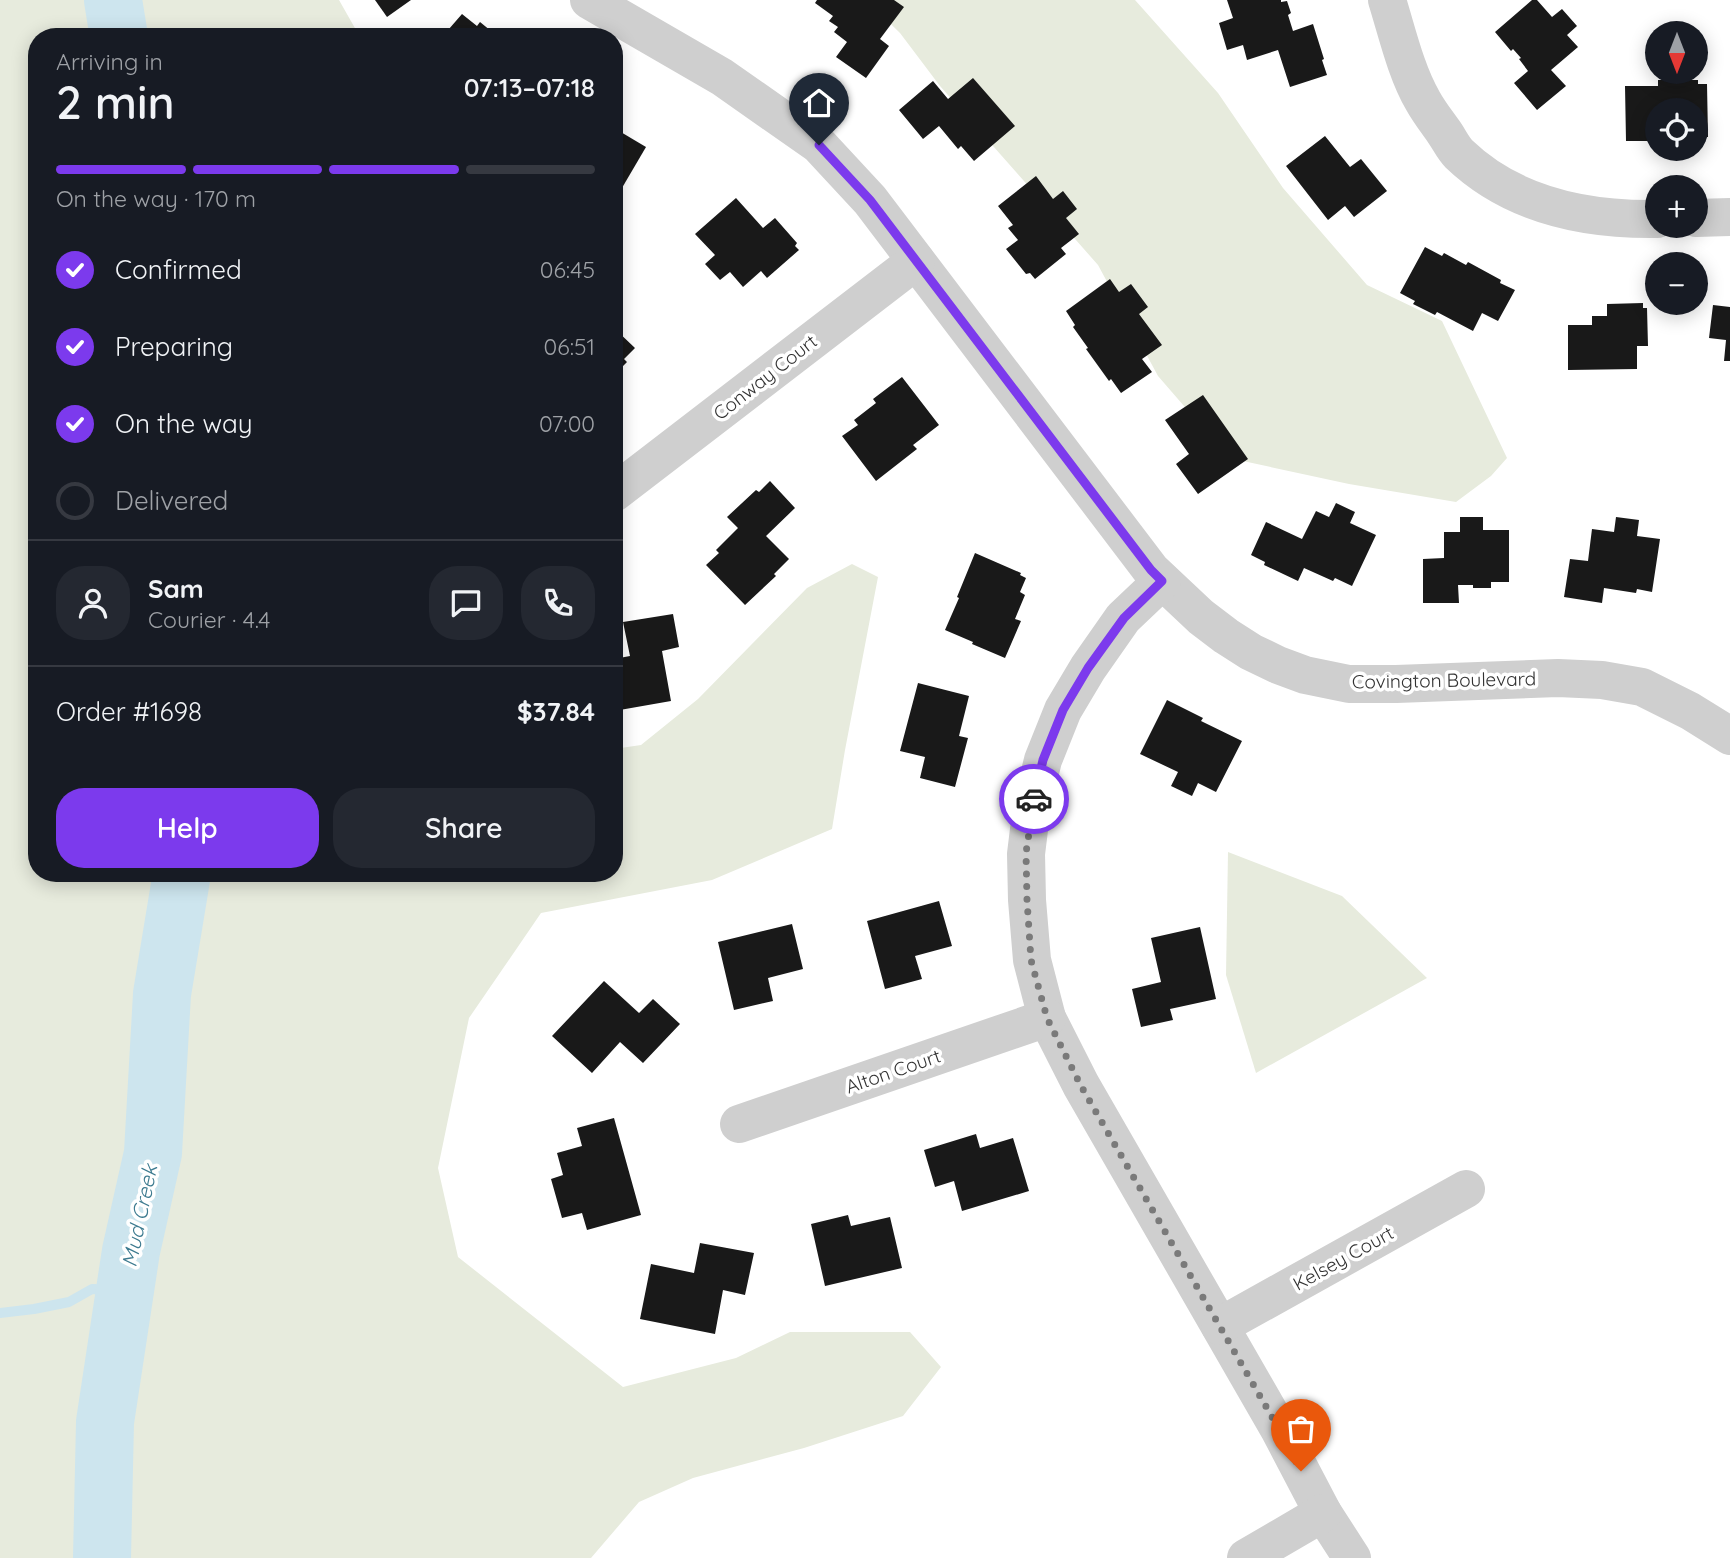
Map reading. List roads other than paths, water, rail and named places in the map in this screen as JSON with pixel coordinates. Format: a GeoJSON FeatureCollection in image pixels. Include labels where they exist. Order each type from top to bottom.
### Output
{"type":"FeatureCollection","features":[{"type":"Feature","properties":{"kind":"street","name":"Covington Boulevard"},"geometry":{"type":"LineString","coordinates":[[589,0],[722,77],[819,145],[870,200],[1143,559],[1200,617],[1226,636],[1269,661],[1305,675],[1349,684],[1558,678],[1602,680],[1642,687],[1690,711],[1730,736]]}},
{"type":"Feature","properties":{"kind":"street"},"geometry":{"type":"LineString","coordinates":[[1387,0],[1422,100],[1458,152],[1512,192],[1543,204],[1579,214],[1645,219]]}},
{"type":"Feature","properties":{"kind":"street"},"geometry":{"type":"LineString","coordinates":[[1708,218],[1730,217]]}},
{"type":"Feature","properties":{"kind":"street","name":"Conway Court"},"geometry":{"type":"LineString","coordinates":[[623,486],[916,261]]}},
{"type":"Feature","properties":{"kind":"street"},"geometry":{"type":"LineString","coordinates":[[1162,581],[1124,618],[1088,668],[1063,710],[1043,760],[1032,805],[1026,853],[1031,960],[1047,1018],[1081,1086],[1279,1429],[1323,1513],[1352,1558]]}},
{"type":"Feature","properties":{"kind":"street","name":"Alton Court"},"geometry":{"type":"LineString","coordinates":[[740,1124],[1047,1018]]}},
{"type":"Feature","properties":{"kind":"street","name":"Kelsey Court"},"geometry":{"type":"LineString","coordinates":[[1220,1326],[1466,1189]]}},
{"type":"Feature","properties":{"kind":"street"},"geometry":{"type":"LineString","coordinates":[[1246,1558],[1323,1513]]}},
{"type":"Feature","properties":{"kind":"waterway","name":"Mud Creek"},"geometry":{"type":"LineString","coordinates":[[113,0],[118,28]]}},
{"type":"Feature","properties":{"kind":"waterway","name":"Mud Creek"},"geometry":{"type":"LineString","coordinates":[[102,1558],[105,1422],[131,1251],[153,1153],[162,994],[181,882]]}},
{"type":"Feature","properties":{"kind":"waterway"},"geometry":{"type":"LineString","coordinates":[[0,1313],[69,1302],[92,1289],[125,1290]]}}]}
